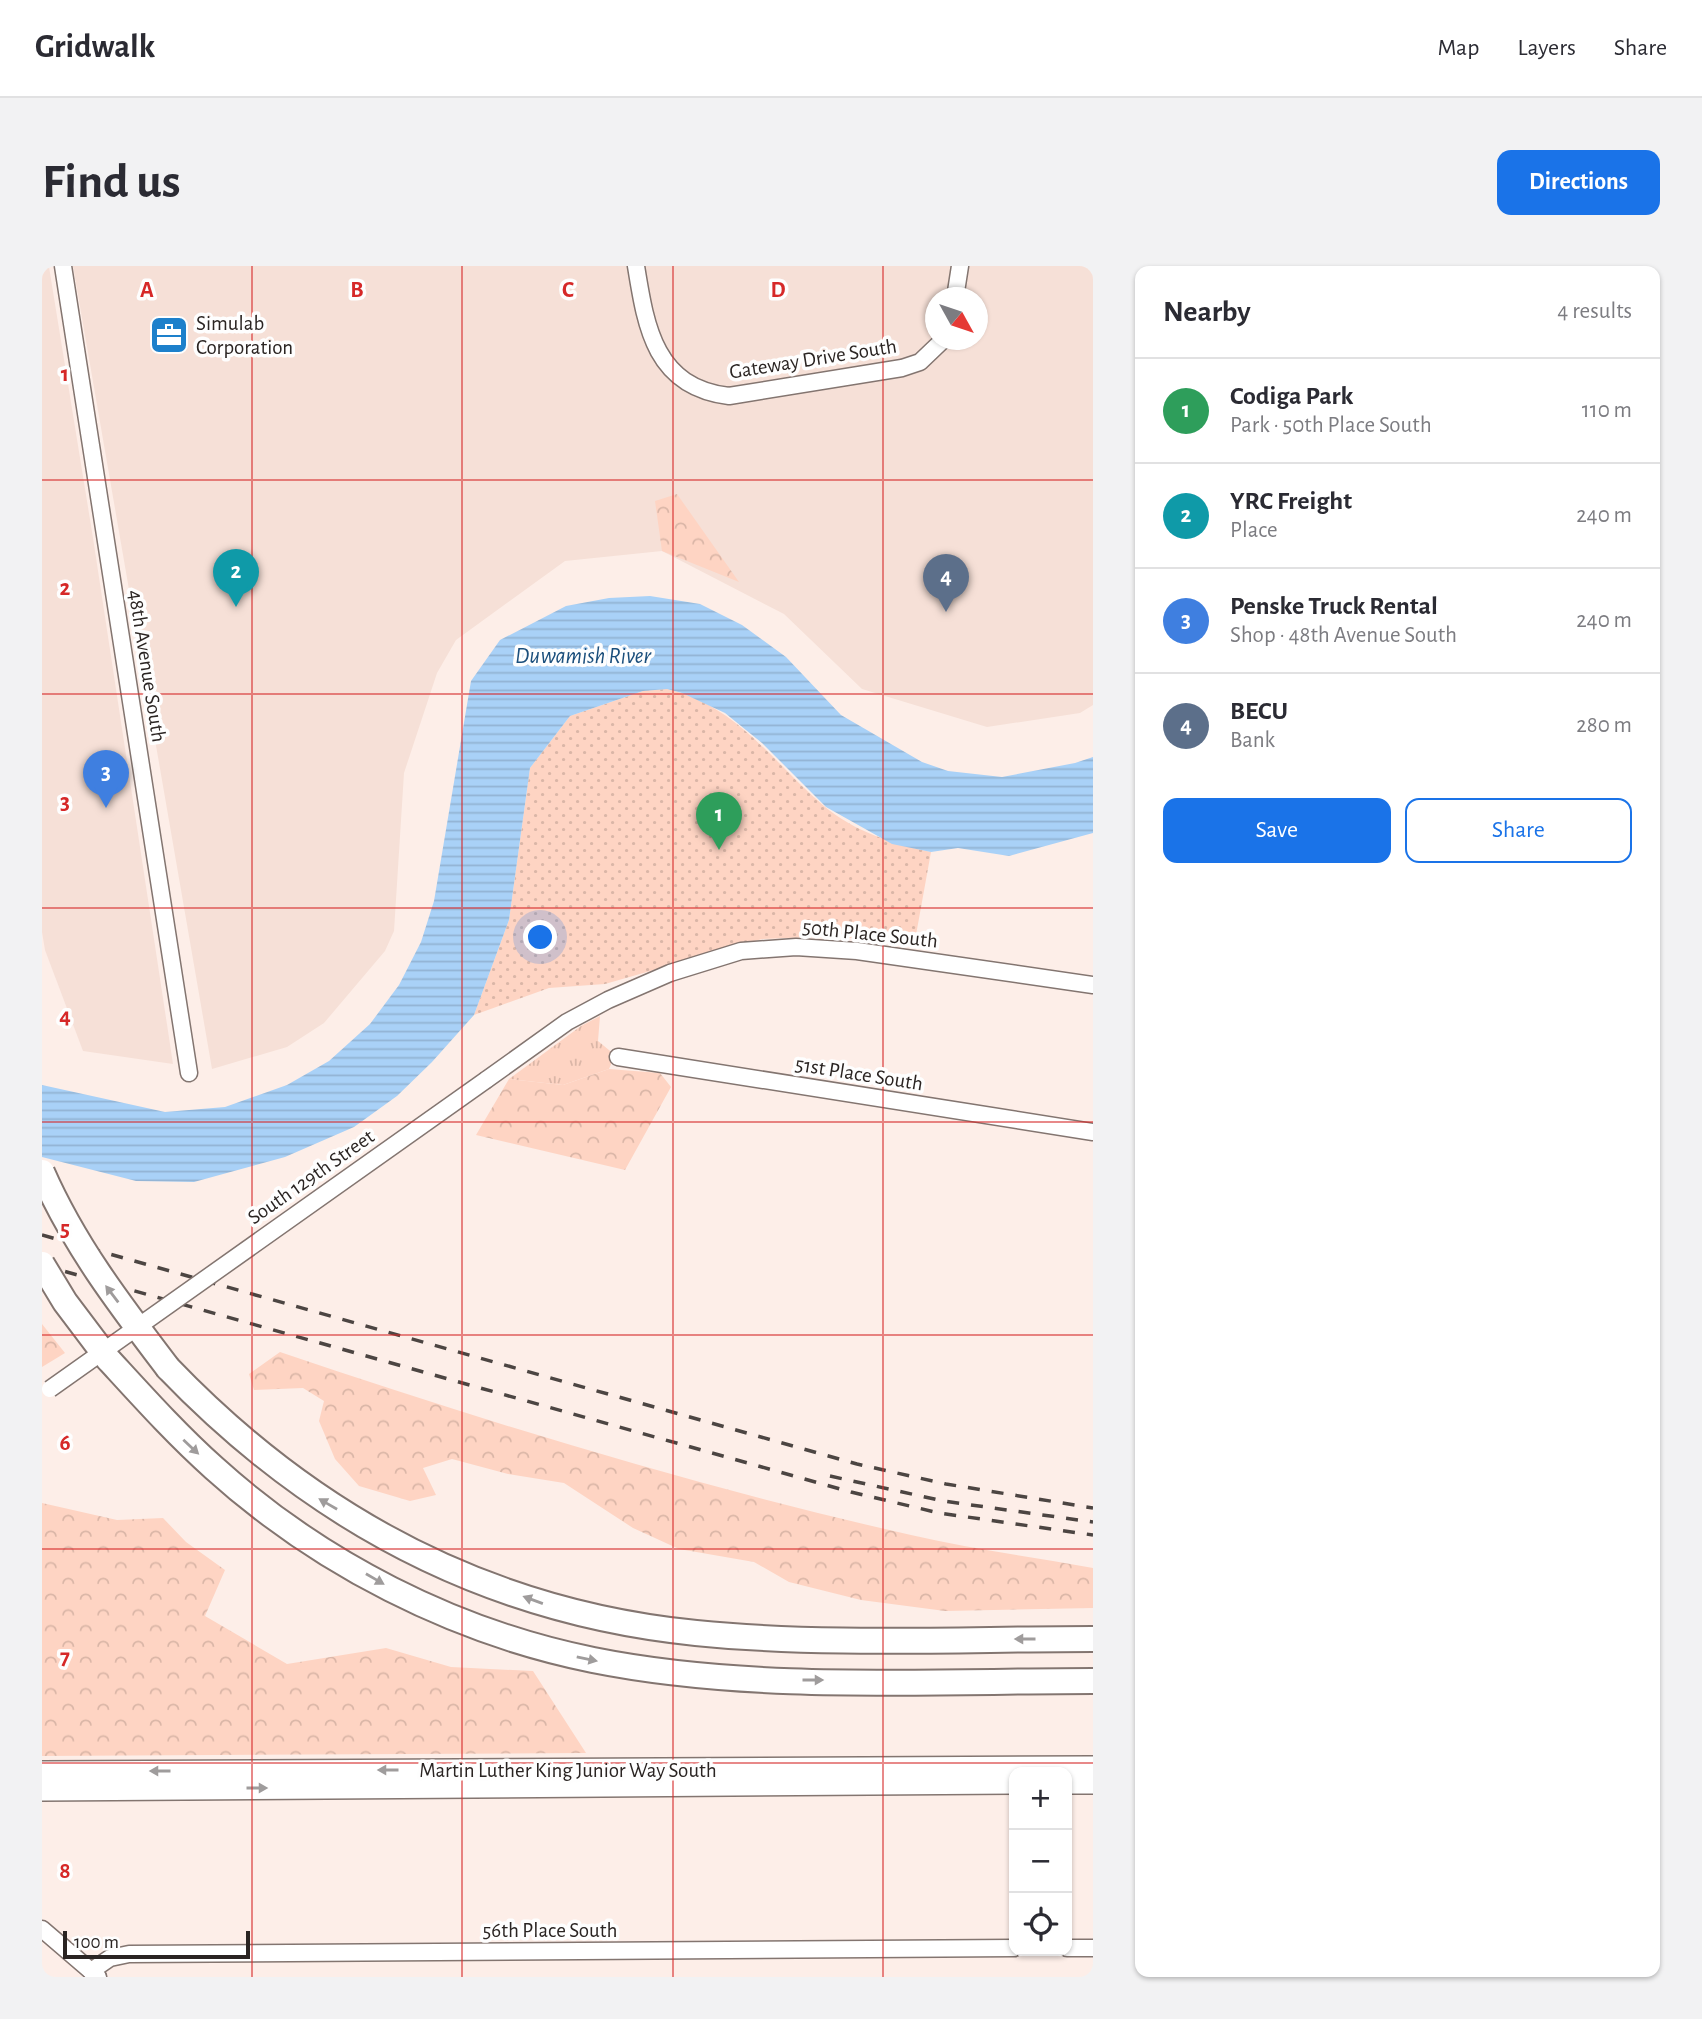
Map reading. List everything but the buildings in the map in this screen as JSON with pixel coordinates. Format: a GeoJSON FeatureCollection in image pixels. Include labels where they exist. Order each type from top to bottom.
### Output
{"type":"FeatureCollection","features":[{"type":"Feature","properties":{"kind":"highway"},"geometry":{"type":"LineString","coordinates":[[42,1172],[73,1236],[100,1278],[168,1368],[243,1442],[314,1496],[409,1551],[458,1574],[548,1605],[633,1624],[696,1633],[816,1639],[1093,1639]]}},
{"type":"Feature","properties":{"kind":"highway"},"geometry":{"type":"LineString","coordinates":[[42,1264],[65,1302],[108,1359],[168,1425],[275,1518],[411,1600],[537,1647],[594,1661],[670,1672],[792,1680],[1093,1681]]}},
{"type":"Feature","properties":{"kind":"main road","name":"Martin Luther King Junior Way South"},"geometry":{"type":"LineString","coordinates":[[42,1772],[1093,1767]]}},
{"type":"Feature","properties":{"kind":"main road","name":"Martin Luther King Junior Way South"},"geometry":{"type":"LineString","coordinates":[[42,1790],[1009,1783]]}},
{"type":"Feature","properties":{"kind":"main road"},"geometry":{"type":"LineString","coordinates":[[1072,1783],[1093,1783]]}},
{"type":"Feature","properties":{"kind":"street","name":"48th Avenue South"},"geometry":{"type":"LineString","coordinates":[[63,266],[189,1073]]}},
{"type":"Feature","properties":{"kind":"street","name":"Gateway Drive South"},"geometry":{"type":"LineString","coordinates":[[636,266],[644,315],[651,338],[666,364],[687,383],[718,394],[729,396],[902,368],[920,362],[933,350]]}},
{"type":"Feature","properties":{"kind":"street"},"geometry":{"type":"LineString","coordinates":[[957,287],[960,266]]}},
{"type":"Feature","properties":{"kind":"street","name":"50th Place South"},"geometry":{"type":"LineString","coordinates":[[608,1000],[670,973],[741,951],[796,947],[857,951],[1093,985]]}},
{"type":"Feature","properties":{"kind":"street","name":"South 129th Street"},"geometry":{"type":"LineString","coordinates":[[46,1392],[567,1022],[608,1000]]}},
{"type":"Feature","properties":{"kind":"street","name":"51st Place South"},"geometry":{"type":"LineString","coordinates":[[618,1057],[1093,1132]]}},
{"type":"Feature","properties":{"kind":"street"},"geometry":{"type":"LineString","coordinates":[[42,1929],[94,1974]]}},
{"type":"Feature","properties":{"kind":"street","name":"56th Place South"},"geometry":{"type":"LineString","coordinates":[[94,1974],[110,1958],[129,1954],[1009,1948]]}},
{"type":"Feature","properties":{"kind":"street"},"geometry":{"type":"LineString","coordinates":[[1072,1948],[1093,1948]]}},
{"type":"Feature","properties":{"kind":"shaded area"},"geometry":{"type":"Polygon","coordinates":[[[73,266],[1093,266],[1093,705],[1080,713],[987,727],[862,689],[784,614],[662,551],[565,561],[456,640],[437,673],[404,773],[394,931],[385,951],[324,1023],[287,1047],[212,1069],[73,266]]]}},
{"type":"Feature","properties":{"kind":"shaded area"},"geometry":{"type":"Polygon","coordinates":[[[49,267],[173,1064],[83,1051],[45,950],[42,932],[42,269],[49,267]]]}},
{"type":"Feature","properties":{"kind":"green space"},"geometry":{"type":"Polygon","coordinates":[[[677,494],[739,582],[662,551],[655,501],[677,494]]]}},
{"type":"Feature","properties":{"kind":"green space"},"geometry":{"type":"Polygon","coordinates":[[[667,689],[692,697],[734,722],[835,815],[889,841],[931,852],[914,946],[835,936],[762,939],[605,984],[549,988],[474,1015],[509,920],[530,768],[570,716],[643,691],[667,689]]]}},
{"type":"Feature","properties":{"kind":"green space"},"geometry":{"type":"Polygon","coordinates":[[[600,1016],[598,1041],[615,1055],[609,1069],[563,1085],[509,1079],[581,1026],[600,1016]]]}},
{"type":"Feature","properties":{"kind":"green space"},"geometry":{"type":"Polygon","coordinates":[[[609,1069],[660,1073],[671,1087],[625,1170],[476,1135],[509,1079],[563,1085],[609,1069]]]}},
{"type":"Feature","properties":{"kind":"green space"},"geometry":{"type":"Polygon","coordinates":[[[42,1324],[65,1353],[42,1367],[42,1324]]]}},
{"type":"Feature","properties":{"kind":"green space"},"geometry":{"type":"Polygon","coordinates":[[[280,1352],[514,1428],[752,1496],[934,1540],[1093,1568],[1093,1608],[945,1611],[861,1600],[789,1582],[754,1562],[679,1549],[633,1528],[564,1483],[508,1474],[452,1459],[423,1468],[436,1495],[410,1501],[359,1486],[335,1459],[319,1421],[324,1401],[303,1388],[254,1390],[249,1374],[280,1352]]]}},
{"type":"Feature","properties":{"kind":"green space"},"geometry":{"type":"Polygon","coordinates":[[[42,1503],[117,1520],[163,1518],[186,1542],[225,1570],[205,1616],[287,1664],[386,1648],[451,1667],[533,1671],[586,1753],[42,1756],[42,1503]]]}},
{"type":"Feature","properties":{"kind":"water","name":"Duwamish River"},"geometry":{"type":"Polygon","coordinates":[[[650,596],[700,604],[742,625],[786,657],[841,715],[922,762],[948,771],[1002,777],[1093,757],[1093,833],[1009,856],[958,848],[931,852],[892,844],[826,807],[762,743],[725,713],[682,693],[667,689],[643,691],[570,716],[530,768],[509,920],[474,1015],[397,1096],[354,1127],[285,1157],[194,1182],[136,1181],[42,1157],[42,1085],[165,1112],[225,1107],[287,1085],[329,1061],[370,1024],[399,985],[421,942],[434,901],[471,681],[500,640],[566,606],[609,598],[650,596]]]}},
{"type":"Feature","properties":{"kind":"railway"},"geometry":{"type":"LineString","coordinates":[[42,1235],[857,1464],[946,1484],[1093,1508]]}},
{"type":"Feature","properties":{"kind":"railway"},"geometry":{"type":"LineString","coordinates":[[42,1265],[851,1492],[939,1513],[1093,1535]]}},
{"type":"Feature","properties":{"kind":"railway"},"geometry":{"type":"LineString","coordinates":[[830,1476],[943,1501],[1093,1522]]}},
{"type":"Feature","properties":{"kind":"place","name":"Simulab Corporation"},"geometry":{"type":"Point","coordinates":[169,335]}},
{"type":"Feature","properties":{"kind":"place","name":"YRC Freight"},"geometry":{"type":"Point","coordinates":[236,607]}},
{"type":"Feature","properties":{"kind":"place","name":"BECU"},"geometry":{"type":"Point","coordinates":[946,612]}},
{"type":"Feature","properties":{"kind":"place","name":"Penske Truck Rental"},"geometry":{"type":"Point","coordinates":[106,808]}},
{"type":"Feature","properties":{"kind":"place","name":"Codiga Park"},"geometry":{"type":"Point","coordinates":[719,850]}}]}
